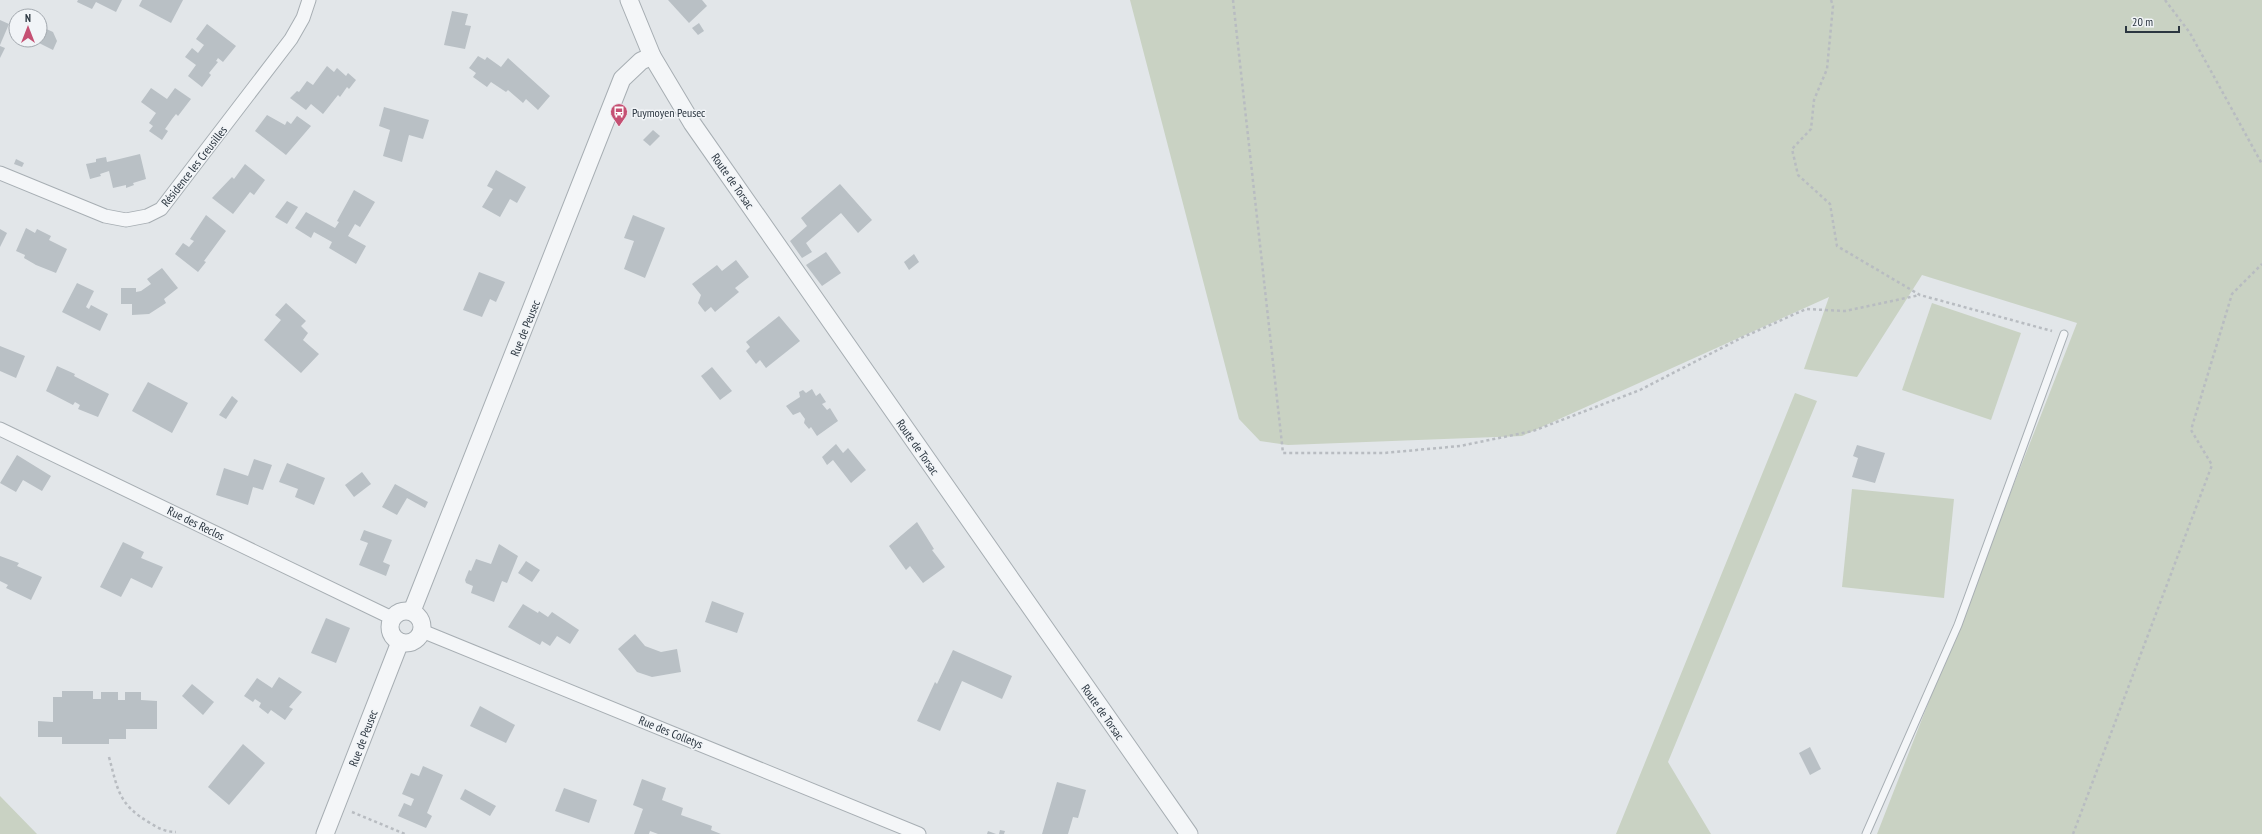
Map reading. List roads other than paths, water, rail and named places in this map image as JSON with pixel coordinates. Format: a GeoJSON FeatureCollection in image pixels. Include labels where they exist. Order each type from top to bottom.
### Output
{"type":"FeatureCollection","features":[{"type":"Feature","properties":{"kind":"street","name":"Résidence les Creusilles"},"geometry":{"type":"LineString","coordinates":[[0,173],[105,216],[126,220],[147,216],[161,209],[291,39],[303,18],[309,0]]}},
{"type":"Feature","properties":{"kind":"street","name":"Route de Torsac"},"geometry":{"type":"LineString","coordinates":[[629,0],[652,56],[701,135],[1189,834]]}},
{"type":"Feature","properties":{"kind":"street","name":"Rue de Peusec"},"geometry":{"type":"LineString","coordinates":[[412,611],[622,79],[641,62],[652,56]]}},
{"type":"Feature","properties":{"kind":"street","name":"Rue des Reclos"},"geometry":{"type":"LineString","coordinates":[[0,429],[392,618]]}},
{"type":"Feature","properties":{"kind":"street"},"geometry":{"type":"LineString","coordinates":[[401,611],[412,611],[420,617],[422,631],[420,636],[411,643],[400,642],[390,632],[392,618],[401,611]]}},
{"type":"Feature","properties":{"kind":"street","name":"Rue des Colletys"},"geometry":{"type":"LineString","coordinates":[[422,631],[919,834]]}},
{"type":"Feature","properties":{"kind":"street","name":"Rue de Peusec"},"geometry":{"type":"LineString","coordinates":[[325,834],[400,642]]}},
{"type":"Feature","properties":{"kind":"lane"},"geometry":{"type":"LineString","coordinates":[[1866,834],[1958,625],[2064,334]]}},
{"type":"Feature","properties":{"kind":"place","name":"Puymoyen Peusec"},"geometry":{"type":"Point","coordinates":[619,127]}}]}
